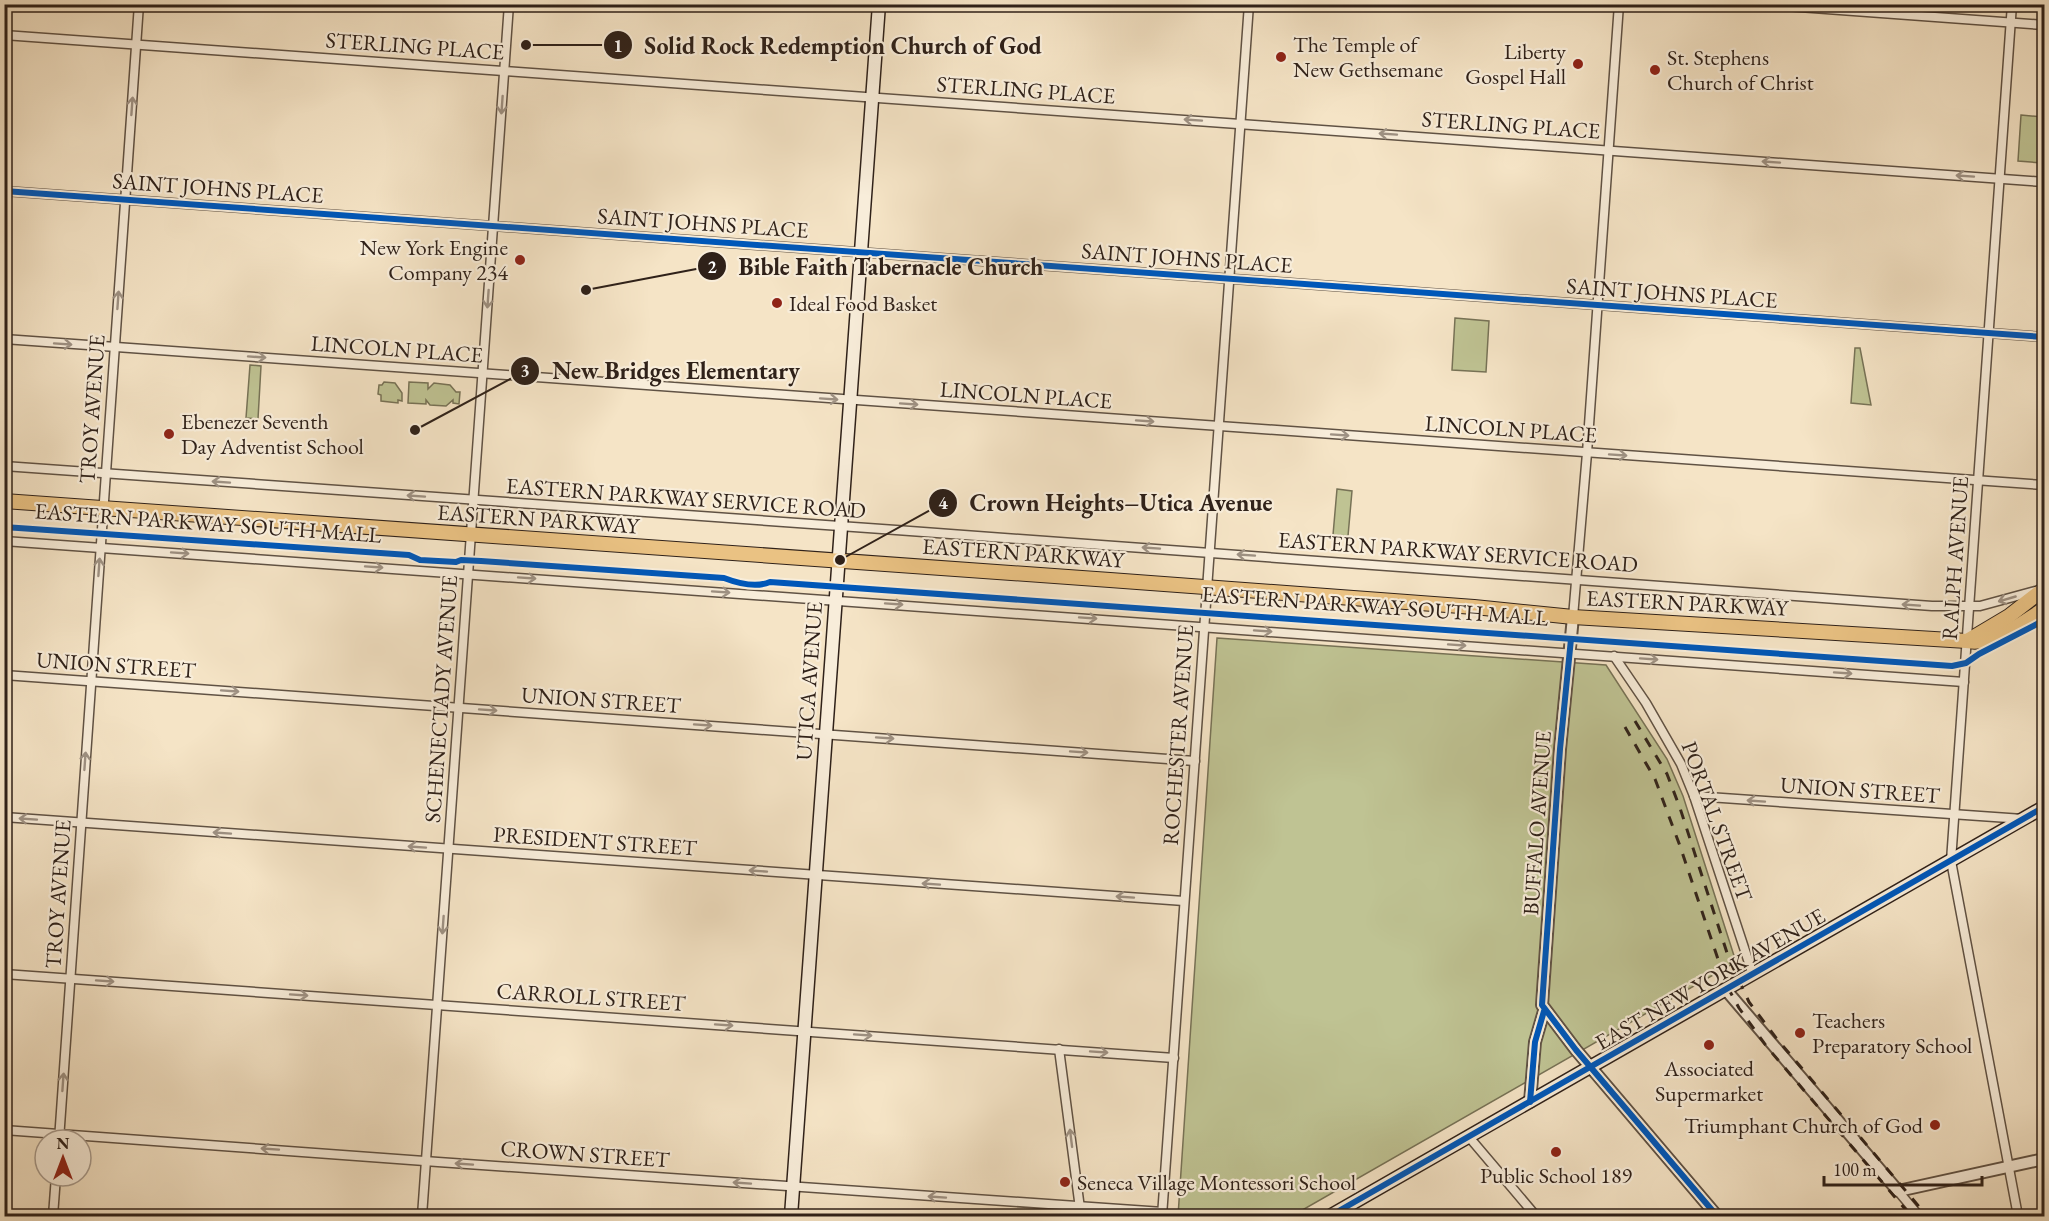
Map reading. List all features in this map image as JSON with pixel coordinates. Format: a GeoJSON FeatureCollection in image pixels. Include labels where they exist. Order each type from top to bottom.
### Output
{"type":"FeatureCollection","features":[{"type":"Feature","properties":{"kind":"main road","name":"UTICA AVENUE"},"geometry":{"type":"LineString","coordinates":[[791,1216],[879,4]]}},
{"type":"Feature","properties":{"kind":"main road","name":"EASTERN PARKWAY"},"geometry":{"type":"LineString","coordinates":[[4,501],[1474,607],[1573,617],[1967,640],[1979,643],[1996,637],[2044,609]]}},
{"type":"Feature","properties":{"kind":"main road"},"geometry":{"type":"LineString","coordinates":[[1967,640],[2008,616],[2044,589]]}},
{"type":"Feature","properties":{"kind":"main road","name":"EAST NEW YORK AVENUE"},"geometry":{"type":"LineString","coordinates":[[1333,1216],[2044,807]]}},
{"type":"Feature","properties":{"kind":"street","name":"TROY AVENUE"},"geometry":{"type":"LineString","coordinates":[[60,1128],[139,4]]}},
{"type":"Feature","properties":{"kind":"street","name":"SCHENECTADY AVENUE"},"geometry":{"type":"LineString","coordinates":[[422,1216],[509,4]]}},
{"type":"Feature","properties":{"kind":"street","name":"ROCHESTER AVENUE"},"geometry":{"type":"LineString","coordinates":[[1163,1214],[1249,4]]}},
{"type":"Feature","properties":{"kind":"street","name":"BUFFALO AVENUE"},"geometry":{"type":"LineString","coordinates":[[1530,1102],[1535,1042],[1544,1011],[1542,996],[1560,748],[1587,453],[1619,4]]}},
{"type":"Feature","properties":{"kind":"street"},"geometry":{"type":"LineString","coordinates":[[1758,4],[2044,25]]}},
{"type":"Feature","properties":{"kind":"street","name":"RALPH AVENUE"},"geometry":{"type":"LineString","coordinates":[[2012,4],[1951,861],[2018,1216]]}},
{"type":"Feature","properties":{"kind":"street","name":"STERLING PLACE"},"geometry":{"type":"LineString","coordinates":[[4,35],[2044,182]]}},
{"type":"Feature","properties":{"kind":"street","name":"SAINT JOHNS PLACE"},"geometry":{"type":"LineString","coordinates":[[4,191],[2044,337]]}},
{"type":"Feature","properties":{"kind":"street","name":"LINCOLN PLACE"},"geometry":{"type":"LineString","coordinates":[[4,339],[2044,485]]}},
{"type":"Feature","properties":{"kind":"street","name":"EASTERN PARKWAY SERVICE ROAD"},"geometry":{"type":"LineString","coordinates":[[4,466],[1932,606],[1970,606],[2002,601],[2044,589]]}},
{"type":"Feature","properties":{"kind":"street"},"geometry":{"type":"LineString","coordinates":[[4,541],[1964,682]]}},
{"type":"Feature","properties":{"kind":"street","name":"PORTAL STREET"},"geometry":{"type":"LineString","coordinates":[[1614,656],[1662,729],[1681,764],[1694,796],[1753,975]]}},
{"type":"Feature","properties":{"kind":"street","name":"UNION STREET"},"geometry":{"type":"LineString","coordinates":[[4,675],[1195,761]]}},
{"type":"Feature","properties":{"kind":"street","name":"UNION STREET"},"geometry":{"type":"LineString","coordinates":[[1694,796],[2024,819]]}},
{"type":"Feature","properties":{"kind":"street","name":"PRESIDENT STREET"},"geometry":{"type":"LineString","coordinates":[[4,817],[1184,902]]}},
{"type":"Feature","properties":{"kind":"street","name":"CARROLL STREET"},"geometry":{"type":"LineString","coordinates":[[4,974],[1174,1058]]}},
{"type":"Feature","properties":{"kind":"street"},"geometry":{"type":"LineString","coordinates":[[1726,990],[1919,1216]]}},
{"type":"Feature","properties":{"kind":"street"},"geometry":{"type":"LineString","coordinates":[[1544,1011],[1717,1216]]}},
{"type":"Feature","properties":{"kind":"street"},"geometry":{"type":"LineString","coordinates":[[1059,1049],[1081,1216]]}},
{"type":"Feature","properties":{"kind":"street","name":"CROWN STREET"},"geometry":{"type":"LineString","coordinates":[[4,1130],[33,1134]]}},
{"type":"Feature","properties":{"kind":"street"},"geometry":{"type":"LineString","coordinates":[[1469,1137],[1536,1216]]}},
{"type":"Feature","properties":{"kind":"street","name":"CROWN STREET"},"geometry":{"type":"LineString","coordinates":[[93,1139],[792,1186],[1163,1214]]}},
{"type":"Feature","properties":{"kind":"street"},"geometry":{"type":"LineString","coordinates":[[1898,1191],[2044,1159]]}},
{"type":"Feature","properties":{"kind":"street"},"geometry":{"type":"LineString","coordinates":[[53,1216],[55,1188]]}},
{"type":"Feature","properties":{"kind":"green space"},"geometry":{"type":"Polygon","coordinates":[[[2021,115],[2044,117],[2042,163],[2018,161],[2021,115]]]}},
{"type":"Feature","properties":{"kind":"green space"},"geometry":{"type":"Polygon","coordinates":[[[1455,318],[1489,321],[1486,372],[1452,370],[1455,318]]]}},
{"type":"Feature","properties":{"kind":"green space"},"geometry":{"type":"Polygon","coordinates":[[[1855,348],[1860,348],[1871,405],[1851,403],[1855,348]]]}},
{"type":"Feature","properties":{"kind":"green space"},"geometry":{"type":"Polygon","coordinates":[[[250,365],[261,366],[258,419],[246,418],[250,365]]]}},
{"type":"Feature","properties":{"kind":"green space"},"geometry":{"type":"Polygon","coordinates":[[[384,382],[395,383],[402,393],[402,401],[398,400],[398,403],[381,401],[381,395],[378,394],[379,385],[384,382]]]}},
{"type":"Feature","properties":{"kind":"green space"},"geometry":{"type":"Polygon","coordinates":[[[409,382],[428,383],[428,389],[434,383],[450,385],[456,392],[460,392],[459,404],[453,403],[453,400],[446,406],[430,405],[426,400],[426,404],[408,403],[409,382]]]}},
{"type":"Feature","properties":{"kind":"green space"},"geometry":{"type":"Polygon","coordinates":[[[1337,489],[1352,491],[1348,536],[1333,535],[1337,489]]]}},
{"type":"Feature","properties":{"kind":"green space"},"geometry":{"type":"Polygon","coordinates":[[[1217,638],[1606,665],[1667,759],[1683,796],[1736,962],[1292,1216],[1178,1216],[1217,638]]]}},
{"type":"Feature","properties":{"kind":"railway"},"geometry":{"type":"LineString","coordinates":[[1635,721],[1667,774],[1729,959],[1749,1002],[1777,1039],[1927,1216]]}},
{"type":"Feature","properties":{"kind":"railway"},"geometry":{"type":"LineString","coordinates":[[1625,727],[1655,779],[1727,986],[1739,1008],[1767,1047],[1911,1216]]}},
{"type":"Feature","properties":{"kind":"cycle path"},"geometry":{"type":"LineString","coordinates":[[4,191],[2044,337]]}},
{"type":"Feature","properties":{"kind":"cycle path","name":"EASTERN PARKWAY SOUTH MALL"},"geometry":{"type":"LineString","coordinates":[[4,527],[409,555],[420,560],[481,561],[724,578],[753,585],[770,582],[1952,666],[1966,663],[2039,623],[2044,623]]}},
{"type":"Feature","properties":{"kind":"cycle path"},"geometry":{"type":"LineString","coordinates":[[1571,639],[1560,749],[1542,1005],[1576,1050],[1717,1216]]}},
{"type":"Feature","properties":{"kind":"cycle path"},"geometry":{"type":"LineString","coordinates":[[1330,1216],[2044,807]]}},
{"type":"Feature","properties":{"kind":"cycle path"},"geometry":{"type":"LineString","coordinates":[[1530,1102],[1535,1042],[1544,1011]]}},
{"type":"Feature","properties":{"kind":"place","name":"Solid Rock Redemption Church of God"},"geometry":{"type":"Point","coordinates":[526,45]}},
{"type":"Feature","properties":{"kind":"place","name":"The Temple of New Gethsemane"},"geometry":{"type":"Point","coordinates":[1281,57]}},
{"type":"Feature","properties":{"kind":"place","name":"Liberty Gospel Hall"},"geometry":{"type":"Point","coordinates":[1578,64]}},
{"type":"Feature","properties":{"kind":"place","name":"St. Stephens Church of Christ"},"geometry":{"type":"Point","coordinates":[1655,70]}},
{"type":"Feature","properties":{"kind":"place","name":"New York Engine Company 234"},"geometry":{"type":"Point","coordinates":[520,260]}},
{"type":"Feature","properties":{"kind":"place","name":"Bible Faith Tabernacle Church"},"geometry":{"type":"Point","coordinates":[586,290]}},
{"type":"Feature","properties":{"kind":"place","name":"Ideal Food Basket"},"geometry":{"type":"Point","coordinates":[777,303]}},
{"type":"Feature","properties":{"kind":"place","name":"New Bridges Elementary"},"geometry":{"type":"Point","coordinates":[415,430]}},
{"type":"Feature","properties":{"kind":"place","name":"Ebenezer Seventh Day Adventist School"},"geometry":{"type":"Point","coordinates":[169,434]}},
{"type":"Feature","properties":{"kind":"place","name":"Crown Heights–Utica Avenue"},"geometry":{"type":"Point","coordinates":[840,560]}},
{"type":"Feature","properties":{"kind":"place","name":"Teachers Preparatory School"},"geometry":{"type":"Point","coordinates":[1800,1033]}},
{"type":"Feature","properties":{"kind":"place","name":"Associated Supermarket"},"geometry":{"type":"Point","coordinates":[1709,1045]}},
{"type":"Feature","properties":{"kind":"place","name":"Triumphant Church of God"},"geometry":{"type":"Point","coordinates":[1935,1125]}},
{"type":"Feature","properties":{"kind":"place","name":"Public School 189"},"geometry":{"type":"Point","coordinates":[1556,1152]}},
{"type":"Feature","properties":{"kind":"place","name":"Seneca Village Montessori School"},"geometry":{"type":"Point","coordinates":[1065,1182]}}]}
